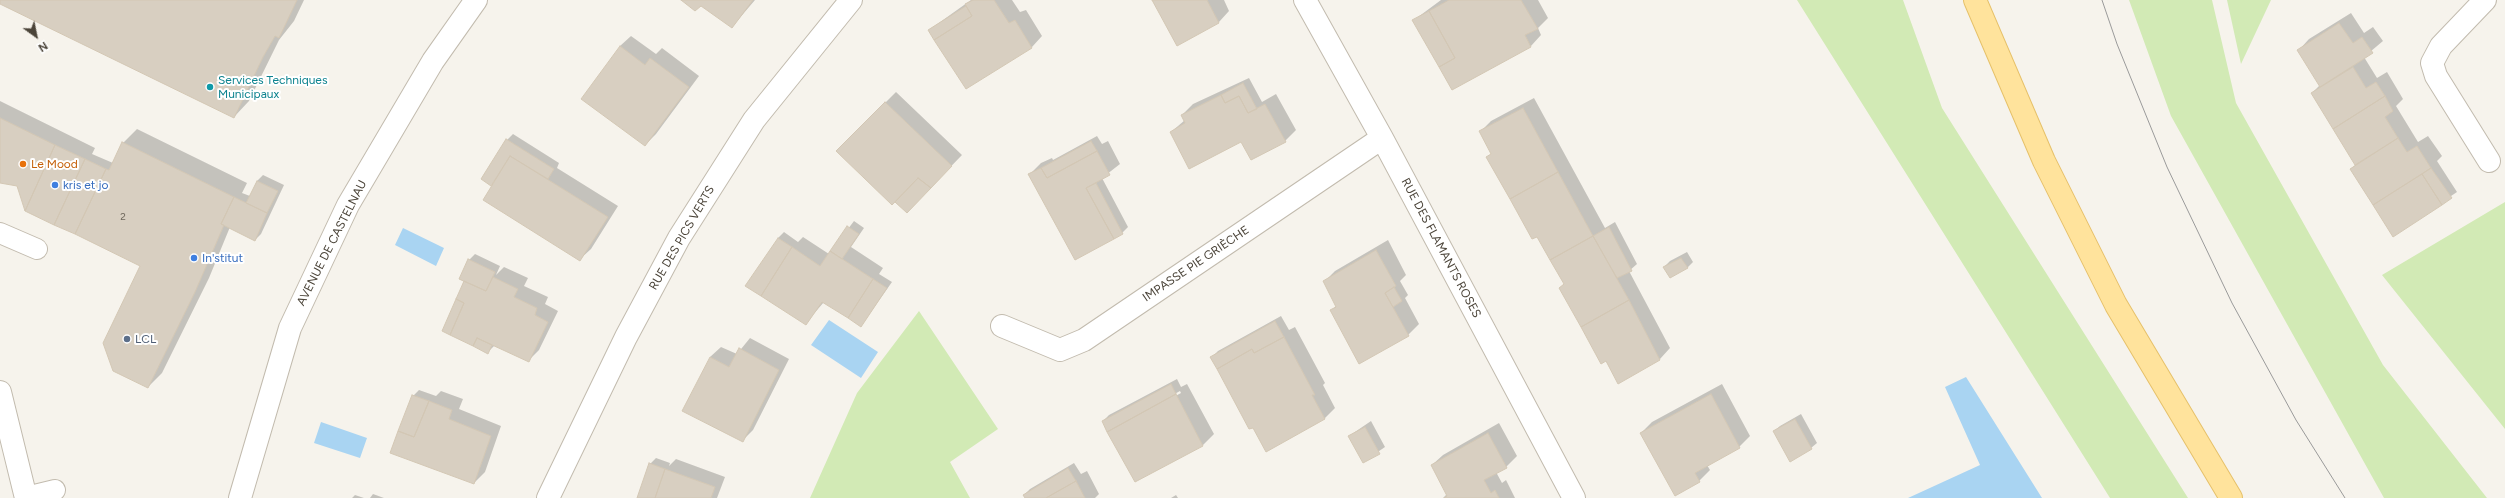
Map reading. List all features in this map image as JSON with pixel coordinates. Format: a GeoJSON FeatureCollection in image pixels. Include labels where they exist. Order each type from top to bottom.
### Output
{"type":"FeatureCollection","features":[{"type":"Feature","properties":{"kind":"main road"},"geometry":{"type":"LineString","coordinates":[[1975,0],[2044,161],[2113,298],[2231,498]]}},
{"type":"Feature","properties":{"kind":"street","name":"AVENUE DE CASTELNAU"},"geometry":{"type":"LineString","coordinates":[[238,494],[290,328],[348,205],[433,61],[476,0]]}},
{"type":"Feature","properties":{"kind":"street","name":"RUE DES PICS VERTS"},"geometry":{"type":"LineString","coordinates":[[548,498],[622,344],[679,238],[754,120],[851,0]]}},
{"type":"Feature","properties":{"kind":"street","name":"RUE DES FLAMANTS ROSES"},"geometry":{"type":"LineString","coordinates":[[1305,0],[1382,138],[1574,498]]}},
{"type":"Feature","properties":{"kind":"street"},"geometry":{"type":"LineString","coordinates":[[2485,0],[2441,46],[2432,63],[2436,76],[2489,161]]}},
{"type":"Feature","properties":{"kind":"street","name":"IMPASSE PIE GRIÈCHE"},"geometry":{"type":"LineString","coordinates":[[1002,326],[1060,350],[1084,340],[1382,138]]}},
{"type":"Feature","properties":{"kind":"street"},"geometry":{"type":"LineString","coordinates":[[0,392],[26,497]]}},
{"type":"Feature","properties":{"kind":"lane"},"geometry":{"type":"LineString","coordinates":[[0,233],[37,249]]}},
{"type":"Feature","properties":{"kind":"lane"},"geometry":{"type":"LineString","coordinates":[[26,497],[54,490]]}},
{"type":"Feature","properties":{"kind":"green space"},"geometry":{"type":"Polygon","coordinates":[[[1797,0],[1903,0],[1942,108],[2188,498],[2110,498],[1797,0]]]}},
{"type":"Feature","properties":{"kind":"green space"},"geometry":{"type":"Polygon","coordinates":[[[2129,0],[2212,0],[2236,103],[2383,365],[2487,498],[2384,498],[2171,116],[2129,0]]]}},
{"type":"Feature","properties":{"kind":"green space"},"geometry":{"type":"Polygon","coordinates":[[[2227,0],[2271,0],[2241,64],[2227,0]]]}},
{"type":"Feature","properties":{"kind":"green space"},"geometry":{"type":"Polygon","coordinates":[[[2505,202],[2505,429],[2382,275],[2505,202]]]}},
{"type":"Feature","properties":{"kind":"green space"},"geometry":{"type":"Polygon","coordinates":[[[919,311],[998,429],[950,462],[970,498],[810,498],[857,393],[919,311]]]}},
{"type":"Feature","properties":{"kind":"water"},"geometry":{"type":"Polygon","coordinates":[[[403,228],[444,248],[436,266],[395,245],[403,228]]]}},
{"type":"Feature","properties":{"kind":"water"},"geometry":{"type":"Polygon","coordinates":[[[829,320],[878,352],[861,378],[811,345],[829,320]]]}},
{"type":"Feature","properties":{"kind":"water"},"geometry":{"type":"Polygon","coordinates":[[[1966,377],[2042,498],[1908,498],[1980,465],[1945,387],[1966,377]]]}},
{"type":"Feature","properties":{"kind":"water"},"geometry":{"type":"Polygon","coordinates":[[[321,422],[367,438],[360,458],[314,443],[321,422]]]}},
{"type":"Feature","properties":{"kind":"building","name":"Services Techniques Municipaux"},"geometry":{"type":"Polygon","coordinates":[[[0,0],[297,0],[279,38],[275,36],[263,57],[234,118],[0,4],[0,0]]]}},
{"type":"Feature","properties":{"kind":"building"},"geometry":{"type":"Polygon","coordinates":[[[681,0],[753,0],[732,28],[701,6],[695,11],[681,0]]]}},
{"type":"Feature","properties":{"kind":"building"},"geometry":{"type":"Polygon","coordinates":[[[973,0],[994,0],[1009,23],[1015,20],[1032,48],[966,89],[934,40],[972,16],[965,4],[973,0]]]}},
{"type":"Feature","properties":{"kind":"building"},"geometry":{"type":"Polygon","coordinates":[[[1152,0],[1207,0],[1219,23],[1177,46],[1152,0]]]}},
{"type":"Feature","properties":{"kind":"building"},"geometry":{"type":"Polygon","coordinates":[[[1449,0],[1521,0],[1538,29],[1525,35],[1531,47],[1452,90],[1439,67],[1455,58],[1429,11],[1449,0]]]}},
{"type":"Feature","properties":{"kind":"building"},"geometry":{"type":"Polygon","coordinates":[[[966,6],[972,16],[934,40],[928,30],[966,6]]]}},
{"type":"Feature","properties":{"kind":"building"},"geometry":{"type":"Polygon","coordinates":[[[1429,11],[1455,58],[1439,67],[1412,20],[1429,11]]]}},
{"type":"Feature","properties":{"kind":"building"},"geometry":{"type":"Polygon","coordinates":[[[2339,23],[2353,43],[2362,37],[2373,53],[2320,87],[2297,50],[2339,23]]]}},
{"type":"Feature","properties":{"kind":"building"},"geometry":{"type":"Polygon","coordinates":[[[620,46],[645,65],[650,58],[689,87],[645,146],[581,99],[620,46]]]}},
{"type":"Feature","properties":{"kind":"building"},"geometry":{"type":"Polygon","coordinates":[[[2353,67],[2366,88],[2376,82],[2385,96],[2333,129],[2311,93],[2353,67]]]}},
{"type":"Feature","properties":{"kind":"building"},"geometry":{"type":"Polygon","coordinates":[[[1243,83],[1257,109],[1248,113],[1239,96],[1225,103],[1221,95],[1243,83]]]}},
{"type":"Feature","properties":{"kind":"building"},"geometry":{"type":"Polygon","coordinates":[[[1221,95],[1225,103],[1239,96],[1248,113],[1265,104],[1286,142],[1251,160],[1241,142],[1189,169],[1170,132],[1185,123],[1181,115],[1221,95]]]}},
{"type":"Feature","properties":{"kind":"building"},"geometry":{"type":"Polygon","coordinates":[[[2385,96],[2393,111],[2385,117],[2398,138],[2355,165],[2333,129],[2385,96]]]}},
{"type":"Feature","properties":{"kind":"building"},"geometry":{"type":"Polygon","coordinates":[[[885,102],[952,166],[931,188],[918,178],[892,205],[836,151],[885,102]]]}},
{"type":"Feature","properties":{"kind":"building"},"geometry":{"type":"Polygon","coordinates":[[[1523,108],[1558,172],[1510,199],[1486,157],[1491,154],[1479,131],[1523,108]]]}},
{"type":"Feature","properties":{"kind":"building","name":"Le Mood"},"geometry":{"type":"Polygon","coordinates":[[[0,118],[55,145],[25,211],[17,186],[0,183],[0,118]]]}},
{"type":"Feature","properties":{"kind":"building"},"geometry":{"type":"Polygon","coordinates":[[[2398,138],[2407,152],[2417,146],[2431,168],[2373,205],[2350,169],[2398,138]]]}},
{"type":"Feature","properties":{"kind":"building"},"geometry":{"type":"Polygon","coordinates":[[[506,139],[554,169],[548,179],[510,156],[491,186],[481,179],[506,139]]]}},
{"type":"Feature","properties":{"kind":"building"},"geometry":{"type":"Polygon","coordinates":[[[1091,141],[1097,151],[1047,178],[1041,168],[1091,141]]]}},
{"type":"Feature","properties":{"kind":"building"},"geometry":{"type":"Polygon","coordinates":[[[122,142],[234,197],[221,224],[224,225],[195,292],[148,388],[113,371],[103,343],[140,266],[75,234],[106,169],[109,170],[122,142]]]}},
{"type":"Feature","properties":{"kind":"building","name":"kris et jo"},"geometry":{"type":"Polygon","coordinates":[[[55,145],[85,159],[54,225],[25,211],[55,145]]]}},
{"type":"Feature","properties":{"kind":"building"},"geometry":{"type":"Polygon","coordinates":[[[1097,151],[1110,175],[1086,188],[1114,239],[1075,260],[1028,174],[1041,168],[1047,178],[1097,151]]]}},
{"type":"Feature","properties":{"kind":"building"},"geometry":{"type":"Polygon","coordinates":[[[510,156],[608,217],[580,261],[483,200],[510,156]]]}},
{"type":"Feature","properties":{"kind":"building"},"geometry":{"type":"Polygon","coordinates":[[[85,159],[106,169],[75,234],[54,225],[85,159]]]}},
{"type":"Feature","properties":{"kind":"building"},"geometry":{"type":"Polygon","coordinates":[[[2431,168],[2452,198],[2442,205],[2422,174],[2431,168]]]}},
{"type":"Feature","properties":{"kind":"building"},"geometry":{"type":"Polygon","coordinates":[[[1558,172],[1593,236],[1550,260],[1537,237],[1532,239],[1510,199],[1558,172]]]}},
{"type":"Feature","properties":{"kind":"building"},"geometry":{"type":"Polygon","coordinates":[[[2422,174],[2442,205],[2393,237],[2373,205],[2422,174]]]}},
{"type":"Feature","properties":{"kind":"building"},"geometry":{"type":"Polygon","coordinates":[[[918,178],[931,188],[907,213],[895,202],[918,178]]]}},
{"type":"Feature","properties":{"kind":"building"},"geometry":{"type":"Polygon","coordinates":[[[257,181],[278,191],[267,213],[246,203],[257,181]]]}},
{"type":"Feature","properties":{"kind":"building"},"geometry":{"type":"Polygon","coordinates":[[[1096,183],[1123,234],[1114,239],[1086,188],[1096,183]]]}},
{"type":"Feature","properties":{"kind":"building"},"geometry":{"type":"Polygon","coordinates":[[[234,197],[267,213],[255,241],[221,224],[234,197]]]}},
{"type":"Feature","properties":{"kind":"building"},"geometry":{"type":"Polygon","coordinates":[[[847,226],[859,234],[842,259],[830,251],[847,226]]]}},
{"type":"Feature","properties":{"kind":"building"},"geometry":{"type":"Polygon","coordinates":[[[1609,227],[1632,271],[1617,278],[1593,236],[1609,227]]]}},
{"type":"Feature","properties":{"kind":"building"},"geometry":{"type":"Polygon","coordinates":[[[1593,236],[1629,300],[1581,327],[1559,288],[1564,284],[1550,260],[1593,236]]]}},
{"type":"Feature","properties":{"kind":"building"},"geometry":{"type":"Polygon","coordinates":[[[778,238],[792,247],[761,296],[745,286],[778,238]]]}},
{"type":"Feature","properties":{"kind":"building"},"geometry":{"type":"Polygon","coordinates":[[[792,247],[820,266],[830,251],[873,279],[848,318],[822,302],[806,325],[761,296],[792,247]]]}},
{"type":"Feature","properties":{"kind":"building"},"geometry":{"type":"Polygon","coordinates":[[[1376,250],[1396,286],[1385,293],[1409,336],[1359,364],[1330,310],[1336,307],[1323,281],[1376,250]]]}},
{"type":"Feature","properties":{"kind":"building"},"geometry":{"type":"Polygon","coordinates":[[[1681,258],[1688,268],[1670,278],[1663,267],[1681,258]]]}},
{"type":"Feature","properties":{"kind":"building"},"geometry":{"type":"Polygon","coordinates":[[[468,259],[495,272],[486,291],[459,279],[468,259]]]}},
{"type":"Feature","properties":{"kind":"building"},"geometry":{"type":"Polygon","coordinates":[[[493,277],[518,289],[514,297],[537,308],[535,315],[548,322],[529,362],[477,338],[473,346],[450,335],[464,303],[456,299],[464,281],[486,291],[493,277]]]}},
{"type":"Feature","properties":{"kind":"building"},"geometry":{"type":"Polygon","coordinates":[[[873,279],[887,288],[861,327],[848,318],[873,279]]]}},
{"type":"Feature","properties":{"kind":"building"},"geometry":{"type":"Polygon","coordinates":[[[1394,287],[1402,301],[1393,307],[1385,293],[1394,287]]]}},
{"type":"Feature","properties":{"kind":"building"},"geometry":{"type":"Polygon","coordinates":[[[456,299],[464,303],[450,335],[442,331],[456,299]]]}},
{"type":"Feature","properties":{"kind":"building"},"geometry":{"type":"Polygon","coordinates":[[[1629,300],[1660,360],[1618,384],[1606,361],[1601,364],[1581,327],[1629,300]]]}},
{"type":"Feature","properties":{"kind":"building"},"geometry":{"type":"Polygon","coordinates":[[[1275,321],[1284,337],[1254,353],[1252,349],[1217,369],[1210,357],[1275,321]]]}},
{"type":"Feature","properties":{"kind":"building"},"geometry":{"type":"Polygon","coordinates":[[[1284,337],[1315,395],[1312,395],[1325,419],[1266,452],[1253,428],[1249,429],[1217,369],[1252,349],[1254,353],[1284,337]]]}},
{"type":"Feature","properties":{"kind":"building"},"geometry":{"type":"Polygon","coordinates":[[[477,338],[492,345],[488,354],[473,346],[477,338]]]}},
{"type":"Feature","properties":{"kind":"building"},"geometry":{"type":"Polygon","coordinates":[[[739,348],[779,370],[743,442],[682,411],[710,357],[729,367],[739,348]]]}},
{"type":"Feature","properties":{"kind":"building"},"geometry":{"type":"Polygon","coordinates":[[[1171,384],[1176,394],[1107,432],[1102,421],[1171,384]]]}},
{"type":"Feature","properties":{"kind":"building"},"geometry":{"type":"Polygon","coordinates":[[[1176,394],[1203,446],[1135,482],[1107,432],[1176,394]]]}},
{"type":"Feature","properties":{"kind":"building"},"geometry":{"type":"Polygon","coordinates":[[[1711,394],[1740,448],[1695,473],[1700,482],[1675,496],[1640,433],[1711,394]]]}},
{"type":"Feature","properties":{"kind":"building"},"geometry":{"type":"Polygon","coordinates":[[[412,395],[429,401],[414,437],[398,431],[412,395]]]}},
{"type":"Feature","properties":{"kind":"building"},"geometry":{"type":"Polygon","coordinates":[[[429,401],[452,410],[449,419],[491,436],[474,484],[390,453],[398,431],[414,437],[429,401]]]}},
{"type":"Feature","properties":{"kind":"building"},"geometry":{"type":"Polygon","coordinates":[[[1795,419],[1812,449],[1790,462],[1773,431],[1795,419]]]}},
{"type":"Feature","properties":{"kind":"building"},"geometry":{"type":"Polygon","coordinates":[[[1365,427],[1380,454],[1363,463],[1348,436],[1365,427]]]}},
{"type":"Feature","properties":{"kind":"building"},"geometry":{"type":"Polygon","coordinates":[[[1488,433],[1507,468],[1484,480],[1491,493],[1495,490],[1499,498],[1444,498],[1447,496],[1431,465],[1488,433]]]}},
{"type":"Feature","properties":{"kind":"building"},"geometry":{"type":"Polygon","coordinates":[[[649,463],[665,469],[655,498],[637,498],[649,463]]]}},
{"type":"Feature","properties":{"kind":"building"},"geometry":{"type":"Polygon","coordinates":[[[1068,468],[1076,481],[1046,498],[1025,498],[1023,495],[1068,468]]]}},
{"type":"Feature","properties":{"kind":"building"},"geometry":{"type":"Polygon","coordinates":[[[665,469],[715,487],[711,498],[655,498],[665,469]]]}},
{"type":"Feature","properties":{"kind":"building"},"geometry":{"type":"Polygon","coordinates":[[[1076,481],[1085,498],[1046,498],[1076,481]]]}},
{"type":"Feature","properties":{"kind":"tram line"},"geometry":{"type":"LineString","coordinates":[[2102,0],[2117,44],[2167,167],[2232,303],[2296,420],[2345,498]]}},
{"type":"Feature","properties":{"kind":"place","name":"Services Techniques Municipaux"},"geometry":{"type":"Point","coordinates":[210,87]}},
{"type":"Feature","properties":{"kind":"place","name":"Le Mood"},"geometry":{"type":"Point","coordinates":[23,164]}},
{"type":"Feature","properties":{"kind":"place","name":"kris et jo"},"geometry":{"type":"Point","coordinates":[55,185]}},
{"type":"Feature","properties":{"kind":"place","name":"In'stitut"},"geometry":{"type":"Point","coordinates":[194,258]}},
{"type":"Feature","properties":{"kind":"place","name":"LCL"},"geometry":{"type":"Point","coordinates":[127,339]}}]}
